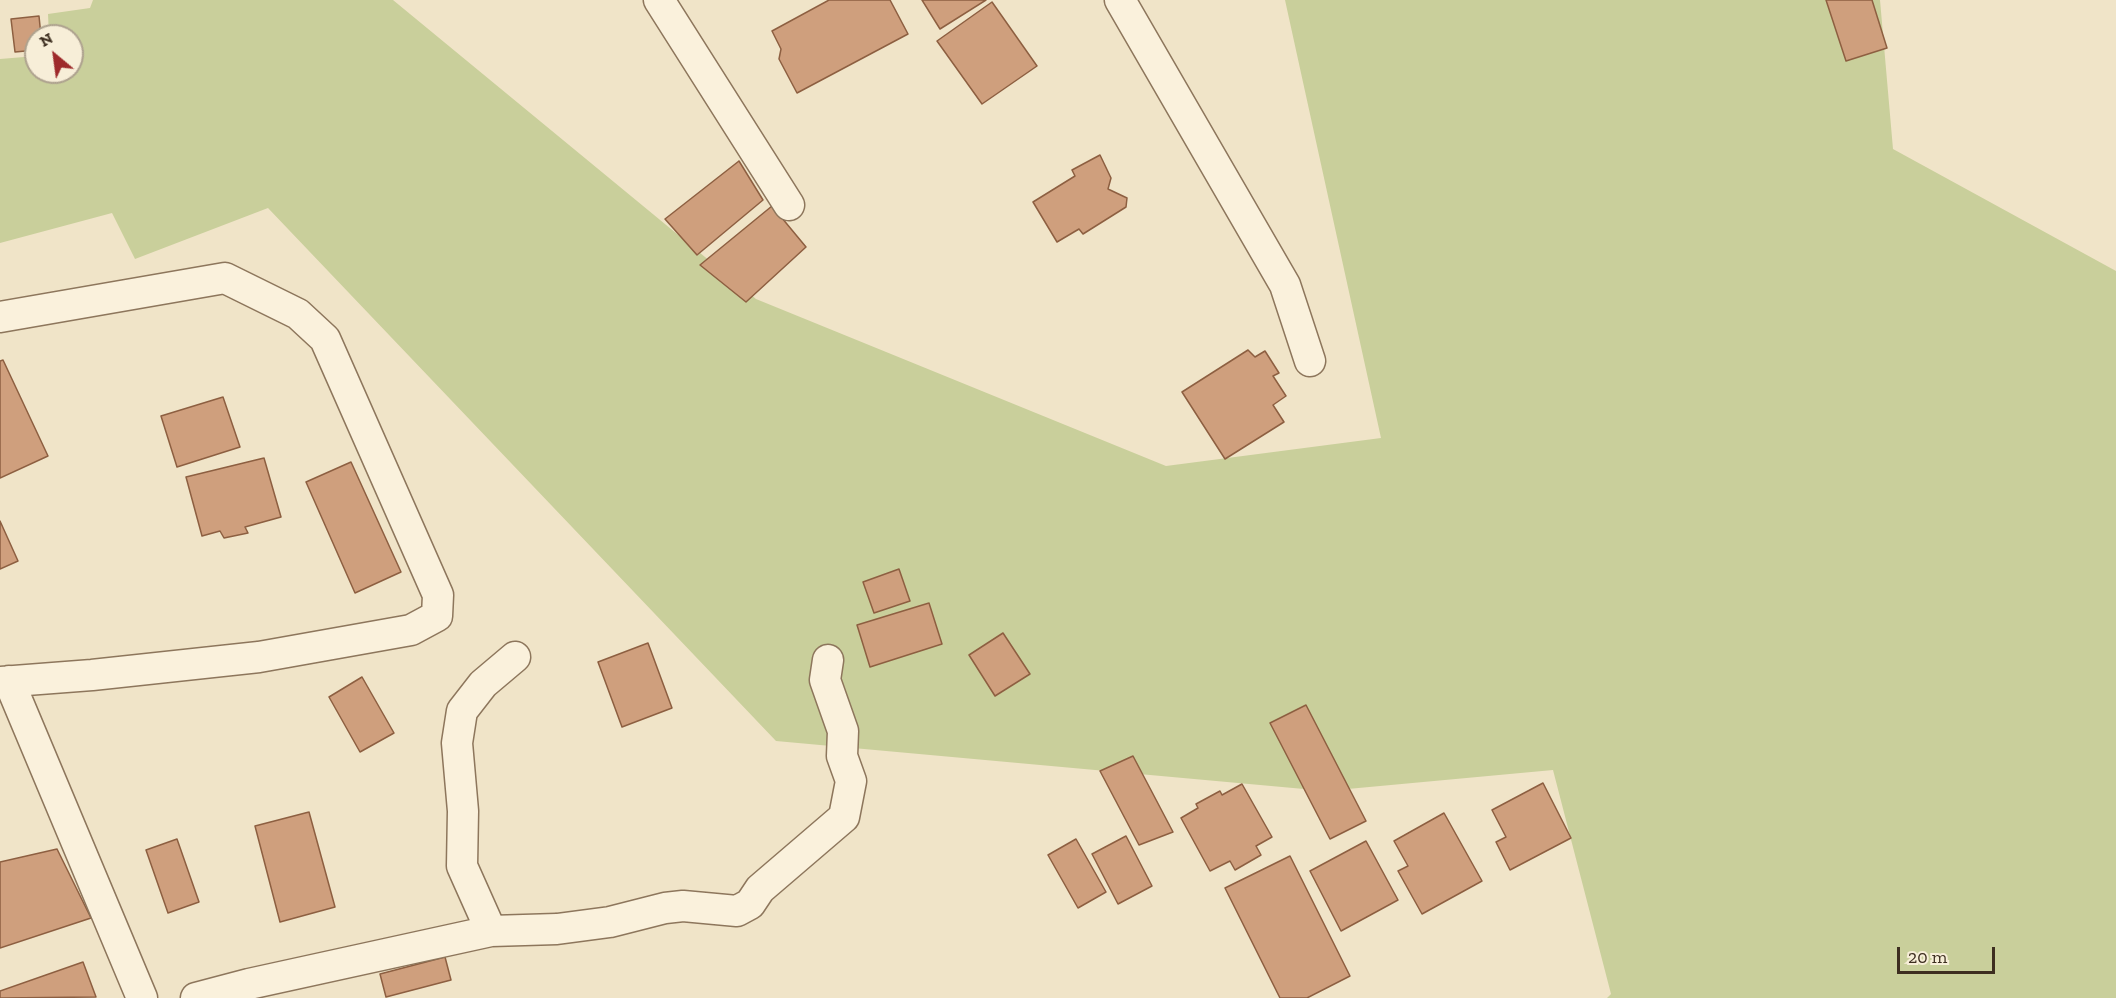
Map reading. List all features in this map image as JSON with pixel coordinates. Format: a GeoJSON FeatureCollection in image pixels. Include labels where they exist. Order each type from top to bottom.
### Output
{"type":"FeatureCollection","features":[{"type":"Feature","properties":{"kind":"street"},"geometry":{"type":"LineString","coordinates":[[659,0],[789,205]]}},
{"type":"Feature","properties":{"kind":"street"},"geometry":{"type":"LineString","coordinates":[[1120,0],[1285,285],[1310,361]]}},
{"type":"Feature","properties":{"kind":"street"},"geometry":{"type":"LineString","coordinates":[[0,316],[225,278],[298,314],[325,339],[438,595],[437,616],[411,630],[259,657],[4,682],[142,998]]}},
{"type":"Feature","properties":{"kind":"street"},"geometry":{"type":"LineString","coordinates":[[491,931],[462,866],[463,811],[457,743],[462,711],[483,684],[515,657]]}},
{"type":"Feature","properties":{"kind":"street"},"geometry":{"type":"LineString","coordinates":[[196,998],[249,984],[491,931],[557,929],[599,924],[665,908],[683,906],[737,911],[750,904],[760,889],[844,817],[851,781],[842,756],[843,731],[825,680],[828,660]]}},
{"type":"Feature","properties":{"kind":"green space"},"geometry":{"type":"Polygon","coordinates":[[[93,0],[393,0],[756,299],[1166,466],[1381,438],[1285,0],[1880,0],[1893,149],[2116,271],[2116,998],[1607,998],[1611,994],[1553,770],[1326,791],[776,741],[268,208],[135,259],[112,213],[0,243],[0,59],[24,57],[24,84],[84,84],[84,24],[48,24],[48,14],[90,8],[93,0]]]}},
{"type":"Feature","properties":{"kind":"building"},"geometry":{"type":"Polygon","coordinates":[[[829,0],[890,0],[908,34],[797,93],[779,59],[781,49],[772,31],[829,0]]]}},
{"type":"Feature","properties":{"kind":"building"},"geometry":{"type":"Polygon","coordinates":[[[922,0],[986,0],[940,29],[922,0]]]}},
{"type":"Feature","properties":{"kind":"building"},"geometry":{"type":"Polygon","coordinates":[[[1826,0],[1872,0],[1887,48],[1846,61],[1826,0]]]}},
{"type":"Feature","properties":{"kind":"building"},"geometry":{"type":"Polygon","coordinates":[[[992,2],[1037,66],[982,104],[937,41],[992,2]]]}},
{"type":"Feature","properties":{"kind":"building"},"geometry":{"type":"Polygon","coordinates":[[[39,16],[40,24],[24,24],[24,51],[15,52],[11,19],[39,16]]]}},
{"type":"Feature","properties":{"kind":"building"},"geometry":{"type":"Polygon","coordinates":[[[1100,155],[1111,178],[1108,189],[1127,198],[1126,207],[1083,234],[1079,229],[1057,242],[1033,202],[1075,176],[1072,170],[1100,155]]]}},
{"type":"Feature","properties":{"kind":"building"},"geometry":{"type":"Polygon","coordinates":[[[739,161],[763,200],[697,255],[665,219],[739,161]]]}},
{"type":"Feature","properties":{"kind":"building"},"geometry":{"type":"Polygon","coordinates":[[[772,206],[806,247],[746,302],[700,265],[772,206]]]}},
{"type":"Feature","properties":{"kind":"building"},"geometry":{"type":"Polygon","coordinates":[[[1248,350],[1255,357],[1265,351],[1279,373],[1273,376],[1286,396],[1273,405],[1284,422],[1225,459],[1182,392],[1248,350]]]}},
{"type":"Feature","properties":{"kind":"building"},"geometry":{"type":"Polygon","coordinates":[[[3,360],[48,456],[0,478],[0,361],[3,360]]]}},
{"type":"Feature","properties":{"kind":"building"},"geometry":{"type":"Polygon","coordinates":[[[223,397],[240,447],[177,467],[161,416],[223,397]]]}},
{"type":"Feature","properties":{"kind":"building"},"geometry":{"type":"Polygon","coordinates":[[[264,458],[281,517],[245,527],[248,533],[224,538],[220,531],[202,536],[186,477],[264,458]]]}},
{"type":"Feature","properties":{"kind":"building"},"geometry":{"type":"Polygon","coordinates":[[[351,462],[401,572],[355,593],[306,482],[351,462]]]}},
{"type":"Feature","properties":{"kind":"building"},"geometry":{"type":"Polygon","coordinates":[[[0,521],[18,561],[0,569],[0,521]]]}},
{"type":"Feature","properties":{"kind":"building"},"geometry":{"type":"Polygon","coordinates":[[[899,569],[910,601],[874,613],[863,582],[899,569]]]}},
{"type":"Feature","properties":{"kind":"building"},"geometry":{"type":"Polygon","coordinates":[[[929,603],[942,644],[870,667],[857,625],[929,603]]]}},
{"type":"Feature","properties":{"kind":"building"},"geometry":{"type":"Polygon","coordinates":[[[1003,633],[1030,674],[995,696],[969,655],[1003,633]]]}},
{"type":"Feature","properties":{"kind":"building"},"geometry":{"type":"Polygon","coordinates":[[[648,643],[672,708],[622,727],[598,662],[648,643]]]}},
{"type":"Feature","properties":{"kind":"building"},"geometry":{"type":"Polygon","coordinates":[[[362,677],[394,733],[360,752],[329,697],[362,677]]]}},
{"type":"Feature","properties":{"kind":"building"},"geometry":{"type":"Polygon","coordinates":[[[1306,705],[1366,821],[1330,839],[1270,723],[1306,705]]]}},
{"type":"Feature","properties":{"kind":"building"},"geometry":{"type":"Polygon","coordinates":[[[1133,756],[1173,832],[1139,845],[1100,771],[1133,756]]]}},
{"type":"Feature","properties":{"kind":"building"},"geometry":{"type":"Polygon","coordinates":[[[1543,783],[1571,838],[1510,870],[1496,842],[1506,837],[1492,810],[1543,783]]]}},
{"type":"Feature","properties":{"kind":"building"},"geometry":{"type":"Polygon","coordinates":[[[1242,784],[1272,837],[1256,846],[1261,855],[1235,870],[1230,861],[1210,871],[1181,818],[1198,808],[1196,804],[1220,791],[1222,795],[1242,784]]]}},
{"type":"Feature","properties":{"kind":"building"},"geometry":{"type":"Polygon","coordinates":[[[309,812],[335,907],[280,922],[255,826],[309,812]]]}},
{"type":"Feature","properties":{"kind":"building"},"geometry":{"type":"Polygon","coordinates":[[[1444,813],[1482,881],[1422,914],[1398,871],[1408,866],[1394,841],[1444,813]]]}},
{"type":"Feature","properties":{"kind":"building"},"geometry":{"type":"Polygon","coordinates":[[[1126,836],[1152,886],[1118,904],[1092,854],[1126,836]]]}},
{"type":"Feature","properties":{"kind":"building"},"geometry":{"type":"Polygon","coordinates":[[[177,839],[199,902],[168,913],[146,850],[177,839]]]}},
{"type":"Feature","properties":{"kind":"building"},"geometry":{"type":"Polygon","coordinates":[[[1076,839],[1106,892],[1078,908],[1048,855],[1076,839]]]}},
{"type":"Feature","properties":{"kind":"building"},"geometry":{"type":"Polygon","coordinates":[[[1366,841],[1398,900],[1341,931],[1310,871],[1366,841]]]}},
{"type":"Feature","properties":{"kind":"building"},"geometry":{"type":"Polygon","coordinates":[[[57,849],[91,918],[0,948],[0,862],[57,849]]]}},
{"type":"Feature","properties":{"kind":"building"},"geometry":{"type":"Polygon","coordinates":[[[1290,856],[1350,976],[1307,998],[1280,998],[1225,888],[1290,856]]]}},
{"type":"Feature","properties":{"kind":"building"},"geometry":{"type":"Polygon","coordinates":[[[445,957],[451,980],[386,997],[380,974],[445,957]]]}},
{"type":"Feature","properties":{"kind":"building"},"geometry":{"type":"Polygon","coordinates":[[[83,962],[96,997],[0,998],[0,991],[83,962]]]}}]}
